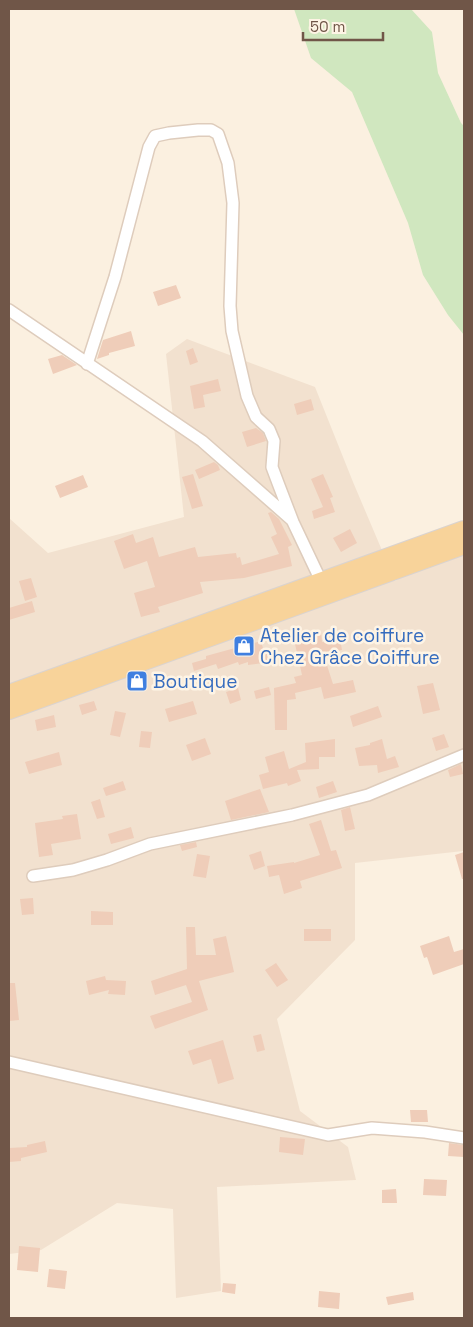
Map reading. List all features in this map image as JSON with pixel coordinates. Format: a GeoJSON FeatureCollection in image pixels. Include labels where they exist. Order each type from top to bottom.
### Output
{"type":"FeatureCollection","features":[{"type":"Feature","properties":{"kind":"main road"},"geometry":{"type":"LineString","coordinates":[[9,694],[464,530]]}},
{"type":"Feature","properties":{"kind":"main road"},"geometry":{"type":"LineString","coordinates":[[9,710],[464,545]]}},
{"type":"Feature","properties":{"kind":"street"},"geometry":{"type":"LineString","coordinates":[[87,364],[115,277],[152,139],[155,136],[169,133],[212,130],[218,134],[228,163],[233,203],[230,306],[232,331],[247,396],[256,417],[269,429],[274,441],[272,466],[293,522],[321,581]]}},
{"type":"Feature","properties":{"kind":"street"},"geometry":{"type":"LineString","coordinates":[[9,310],[202,442],[293,522]]}},
{"type":"Feature","properties":{"kind":"street"},"geometry":{"type":"LineString","coordinates":[[33,876],[108,860],[150,844],[292,815],[368,795],[464,756]]}},
{"type":"Feature","properties":{"kind":"street"},"geometry":{"type":"LineString","coordinates":[[9,1062],[328,1134],[372,1128],[425,1132],[464,1138]]}},
{"type":"Feature","properties":{"kind":"shaded area"},"geometry":{"type":"Polygon","coordinates":[[[187,339],[315,387],[395,581],[464,543],[464,887],[463,851],[355,863],[355,940],[277,1019],[300,1111],[348,1147],[356,1180],[217,1187],[221,1291],[176,1298],[173,1209],[117,1203],[41,1250],[9,1254],[9,518],[48,553],[184,517],[166,354],[187,339]]]}},
{"type":"Feature","properties":{"kind":"green space"},"geometry":{"type":"Polygon","coordinates":[[[294,9],[411,9],[432,32],[438,73],[464,126],[464,335],[448,315],[423,275],[408,223],[352,92],[311,58],[294,9]]]}},
{"type":"Feature","properties":{"kind":"building"},"geometry":{"type":"Polygon","coordinates":[[[176,285],[181,298],[158,306],[153,292],[176,285]]]}},
{"type":"Feature","properties":{"kind":"building"},"geometry":{"type":"Polygon","coordinates":[[[131,331],[135,346],[109,353],[109,355],[97,359],[103,340],[131,331]]]}},
{"type":"Feature","properties":{"kind":"building"},"geometry":{"type":"Polygon","coordinates":[[[193,348],[198,362],[190,365],[186,351],[193,348]]]}},
{"type":"Feature","properties":{"kind":"building"},"geometry":{"type":"Polygon","coordinates":[[[62,355],[77,365],[53,374],[48,359],[62,355]]]}},
{"type":"Feature","properties":{"kind":"building"},"geometry":{"type":"Polygon","coordinates":[[[218,379],[221,391],[203,395],[205,407],[194,409],[190,386],[218,379]]]}},
{"type":"Feature","properties":{"kind":"building"},"geometry":{"type":"Polygon","coordinates":[[[311,399],[314,410],[297,415],[294,404],[311,399]]]}},
{"type":"Feature","properties":{"kind":"building"},"geometry":{"type":"Polygon","coordinates":[[[256,428],[263,433],[266,441],[247,447],[242,432],[256,428]]]}},
{"type":"Feature","properties":{"kind":"building"},"geometry":{"type":"Polygon","coordinates":[[[214,462],[220,470],[199,479],[195,470],[214,462]]]}},
{"type":"Feature","properties":{"kind":"building"},"geometry":{"type":"Polygon","coordinates":[[[193,474],[203,506],[192,509],[182,477],[193,474]]]}},
{"type":"Feature","properties":{"kind":"building"},"geometry":{"type":"Polygon","coordinates":[[[323,474],[333,497],[330,498],[335,512],[314,519],[312,511],[323,507],[311,479],[323,474]]]}},
{"type":"Feature","properties":{"kind":"building"},"geometry":{"type":"Polygon","coordinates":[[[83,475],[88,487],[60,498],[55,486],[83,475]]]}},
{"type":"Feature","properties":{"kind":"building"},"geometry":{"type":"Polygon","coordinates":[[[271,512],[279,519],[292,545],[288,547],[292,566],[244,578],[200,582],[203,593],[158,607],[160,612],[141,617],[134,593],[155,587],[147,561],[124,569],[114,541],[133,534],[136,543],[153,537],[159,557],[195,547],[198,557],[236,553],[237,558],[240,557],[242,565],[279,554],[271,537],[277,534],[268,513],[271,512]]]}},
{"type":"Feature","properties":{"kind":"building"},"geometry":{"type":"Polygon","coordinates":[[[350,529],[357,543],[341,552],[333,538],[350,529]]]}},
{"type":"Feature","properties":{"kind":"building"},"geometry":{"type":"Polygon","coordinates":[[[31,578],[37,597],[25,601],[19,581],[31,578]]]}},
{"type":"Feature","properties":{"kind":"building"},"geometry":{"type":"Polygon","coordinates":[[[32,601],[35,612],[9,620],[9,608],[32,601]]]}},
{"type":"Feature","properties":{"kind":"building"},"geometry":{"type":"Polygon","coordinates":[[[321,633],[322,642],[340,639],[342,650],[323,653],[333,684],[353,680],[356,692],[324,699],[321,687],[295,693],[296,699],[287,700],[287,730],[275,730],[274,688],[296,683],[294,677],[302,675],[295,644],[311,641],[310,636],[321,633]]]}},
{"type":"Feature","properties":{"kind":"building"},"geometry":{"type":"Polygon","coordinates":[[[261,641],[264,652],[268,651],[270,662],[248,665],[248,662],[239,665],[238,662],[218,669],[216,664],[194,671],[192,663],[206,659],[206,656],[261,641]]]}},
{"type":"Feature","properties":{"kind":"building"},"geometry":{"type":"Polygon","coordinates":[[[433,683],[440,710],[423,714],[417,686],[433,683]]]}},
{"type":"Feature","properties":{"kind":"building"},"geometry":{"type":"Polygon","coordinates":[[[269,687],[271,695],[256,699],[254,691],[269,687]]]}},
{"type":"Feature","properties":{"kind":"building"},"geometry":{"type":"Polygon","coordinates":[[[238,688],[241,700],[230,704],[226,692],[238,688]]]}},
{"type":"Feature","properties":{"kind":"building"},"geometry":{"type":"Polygon","coordinates":[[[94,701],[97,710],[82,715],[79,705],[94,701]]]}},
{"type":"Feature","properties":{"kind":"building"},"geometry":{"type":"Polygon","coordinates":[[[193,701],[197,714],[169,722],[165,709],[193,701]]]}},
{"type":"Feature","properties":{"kind":"building"},"geometry":{"type":"Polygon","coordinates":[[[378,706],[382,717],[353,727],[350,716],[378,706]]]}},
{"type":"Feature","properties":{"kind":"building"},"geometry":{"type":"Polygon","coordinates":[[[115,711],[126,713],[120,737],[110,735],[115,711]]]}},
{"type":"Feature","properties":{"kind":"building"},"geometry":{"type":"Polygon","coordinates":[[[54,715],[56,727],[37,731],[35,720],[54,715]]]}},
{"type":"Feature","properties":{"kind":"building"},"geometry":{"type":"Polygon","coordinates":[[[141,731],[152,732],[150,748],[139,747],[141,731]]]}},
{"type":"Feature","properties":{"kind":"building"},"geometry":{"type":"Polygon","coordinates":[[[444,734],[449,747],[436,751],[432,738],[444,734]]]}},
{"type":"Feature","properties":{"kind":"building"},"geometry":{"type":"Polygon","coordinates":[[[205,738],[211,754],[192,761],[186,745],[205,738]]]}},
{"type":"Feature","properties":{"kind":"building"},"geometry":{"type":"Polygon","coordinates":[[[335,739],[335,757],[319,757],[319,769],[297,770],[301,781],[288,786],[287,783],[263,789],[259,775],[269,772],[265,757],[284,751],[289,769],[306,762],[305,743],[335,739]]]}},
{"type":"Feature","properties":{"kind":"building"},"geometry":{"type":"Polygon","coordinates":[[[382,739],[387,759],[395,756],[399,767],[378,773],[377,765],[359,766],[355,748],[370,745],[370,743],[382,739]]]}},
{"type":"Feature","properties":{"kind":"building"},"geometry":{"type":"Polygon","coordinates":[[[59,752],[62,765],[29,774],[25,762],[59,752]]]}},
{"type":"Feature","properties":{"kind":"building"},"geometry":{"type":"Polygon","coordinates":[[[461,764],[463,774],[450,777],[448,770],[461,764]]]}},
{"type":"Feature","properties":{"kind":"building"},"geometry":{"type":"Polygon","coordinates":[[[123,781],[126,790],[106,796],[103,788],[123,781]]]}},
{"type":"Feature","properties":{"kind":"building"},"geometry":{"type":"Polygon","coordinates":[[[333,781],[337,792],[319,798],[316,787],[333,781]]]}},
{"type":"Feature","properties":{"kind":"building"},"geometry":{"type":"Polygon","coordinates":[[[260,789],[269,812],[231,820],[225,801],[260,789]]]}},
{"type":"Feature","properties":{"kind":"building"},"geometry":{"type":"Polygon","coordinates":[[[100,799],[105,817],[97,819],[91,802],[100,799]]]}},
{"type":"Feature","properties":{"kind":"building"},"geometry":{"type":"Polygon","coordinates":[[[350,807],[355,829],[345,831],[341,810],[350,807]]]}},
{"type":"Feature","properties":{"kind":"building"},"geometry":{"type":"Polygon","coordinates":[[[77,814],[81,839],[51,844],[53,855],[39,857],[35,823],[63,819],[62,816],[77,814]]]}},
{"type":"Feature","properties":{"kind":"building"},"geometry":{"type":"Polygon","coordinates":[[[321,820],[331,851],[336,850],[342,868],[300,881],[302,888],[284,894],[279,875],[269,877],[267,866],[294,863],[320,855],[309,824],[321,820]]]}},
{"type":"Feature","properties":{"kind":"building"},"geometry":{"type":"Polygon","coordinates":[[[131,827],[134,838],[111,844],[108,834],[131,827]]]}},
{"type":"Feature","properties":{"kind":"building"},"geometry":{"type":"Polygon","coordinates":[[[196,842],[197,847],[182,851],[180,845],[196,842]]]}},
{"type":"Feature","properties":{"kind":"building"},"geometry":{"type":"Polygon","coordinates":[[[261,851],[265,866],[254,870],[249,855],[261,851]]]}},
{"type":"Feature","properties":{"kind":"building"},"geometry":{"type":"Polygon","coordinates":[[[464,852],[464,879],[462,879],[455,855],[464,852]]]}},
{"type":"Feature","properties":{"kind":"building"},"geometry":{"type":"Polygon","coordinates":[[[197,854],[210,856],[206,878],[193,876],[197,854]]]}},
{"type":"Feature","properties":{"kind":"building"},"geometry":{"type":"Polygon","coordinates":[[[33,898],[34,914],[22,915],[20,899],[33,898]]]}},
{"type":"Feature","properties":{"kind":"building"},"geometry":{"type":"Polygon","coordinates":[[[91,911],[113,912],[113,925],[91,925],[91,911]]]}},
{"type":"Feature","properties":{"kind":"building"},"geometry":{"type":"Polygon","coordinates":[[[186,927],[195,927],[196,955],[216,955],[213,939],[226,936],[234,972],[199,981],[208,1010],[155,1029],[150,1016],[192,1002],[186,985],[155,995],[151,981],[187,969],[186,927]]]}},
{"type":"Feature","properties":{"kind":"building"},"geometry":{"type":"Polygon","coordinates":[[[304,929],[331,929],[331,941],[304,941],[304,929]]]}},
{"type":"Feature","properties":{"kind":"building"},"geometry":{"type":"Polygon","coordinates":[[[449,936],[454,952],[464,949],[464,964],[433,975],[427,957],[424,958],[420,946],[449,936]]]}},
{"type":"Feature","properties":{"kind":"building"},"geometry":{"type":"Polygon","coordinates":[[[276,963],[288,980],[277,987],[265,970],[276,963]]]}},
{"type":"Feature","properties":{"kind":"building"},"geometry":{"type":"Polygon","coordinates":[[[105,976],[106,980],[126,981],[125,995],[108,994],[109,990],[89,995],[86,981],[105,976]]]}},
{"type":"Feature","properties":{"kind":"building"},"geometry":{"type":"Polygon","coordinates":[[[9,983],[15,983],[19,1020],[9,1021],[9,983]]]}},
{"type":"Feature","properties":{"kind":"building"},"geometry":{"type":"Polygon","coordinates":[[[261,1034],[265,1050],[257,1052],[253,1036],[261,1034]]]}},
{"type":"Feature","properties":{"kind":"building"},"geometry":{"type":"Polygon","coordinates":[[[223,1040],[234,1079],[218,1084],[211,1059],[193,1065],[188,1051],[223,1040]]]}},
{"type":"Feature","properties":{"kind":"building"},"geometry":{"type":"Polygon","coordinates":[[[410,1110],[427,1110],[428,1122],[411,1122],[410,1110]]]}},
{"type":"Feature","properties":{"kind":"building"},"geometry":{"type":"Polygon","coordinates":[[[280,1137],[305,1139],[303,1155],[279,1152],[280,1137]]]}},
{"type":"Feature","properties":{"kind":"building"},"geometry":{"type":"Polygon","coordinates":[[[45,1141],[47,1152],[21,1158],[21,1161],[9,1162],[9,1148],[27,1147],[27,1145],[45,1141]]]}},
{"type":"Feature","properties":{"kind":"building"},"geometry":{"type":"Polygon","coordinates":[[[449,1143],[464,1145],[464,1157],[448,1156],[449,1143]]]}},
{"type":"Feature","properties":{"kind":"building"},"geometry":{"type":"Polygon","coordinates":[[[424,1179],[447,1180],[446,1196],[423,1195],[424,1179]]]}},
{"type":"Feature","properties":{"kind":"building"},"geometry":{"type":"Polygon","coordinates":[[[396,1189],[397,1203],[382,1203],[382,1190],[396,1189]]]}},
{"type":"Feature","properties":{"kind":"building"},"geometry":{"type":"Polygon","coordinates":[[[19,1246],[40,1248],[38,1272],[17,1270],[19,1246]]]}},
{"type":"Feature","properties":{"kind":"building"},"geometry":{"type":"Polygon","coordinates":[[[49,1269],[67,1271],[65,1289],[47,1287],[49,1269]]]}},
{"type":"Feature","properties":{"kind":"building"},"geometry":{"type":"Polygon","coordinates":[[[223,1283],[236,1284],[235,1294],[222,1292],[223,1283]]]}},
{"type":"Feature","properties":{"kind":"building"},"geometry":{"type":"Polygon","coordinates":[[[319,1291],[340,1293],[339,1309],[318,1307],[319,1291]]]}},
{"type":"Feature","properties":{"kind":"building"},"geometry":{"type":"Polygon","coordinates":[[[413,1292],[414,1300],[388,1305],[386,1297],[413,1292]]]}},
{"type":"Feature","properties":{"kind":"place","name":"Atelier de coiffure Chez Grâce Coiffure"},"geometry":{"type":"Point","coordinates":[244,646]}},
{"type":"Feature","properties":{"kind":"place","name":"Boutique"},"geometry":{"type":"Point","coordinates":[137,681]}}]}
